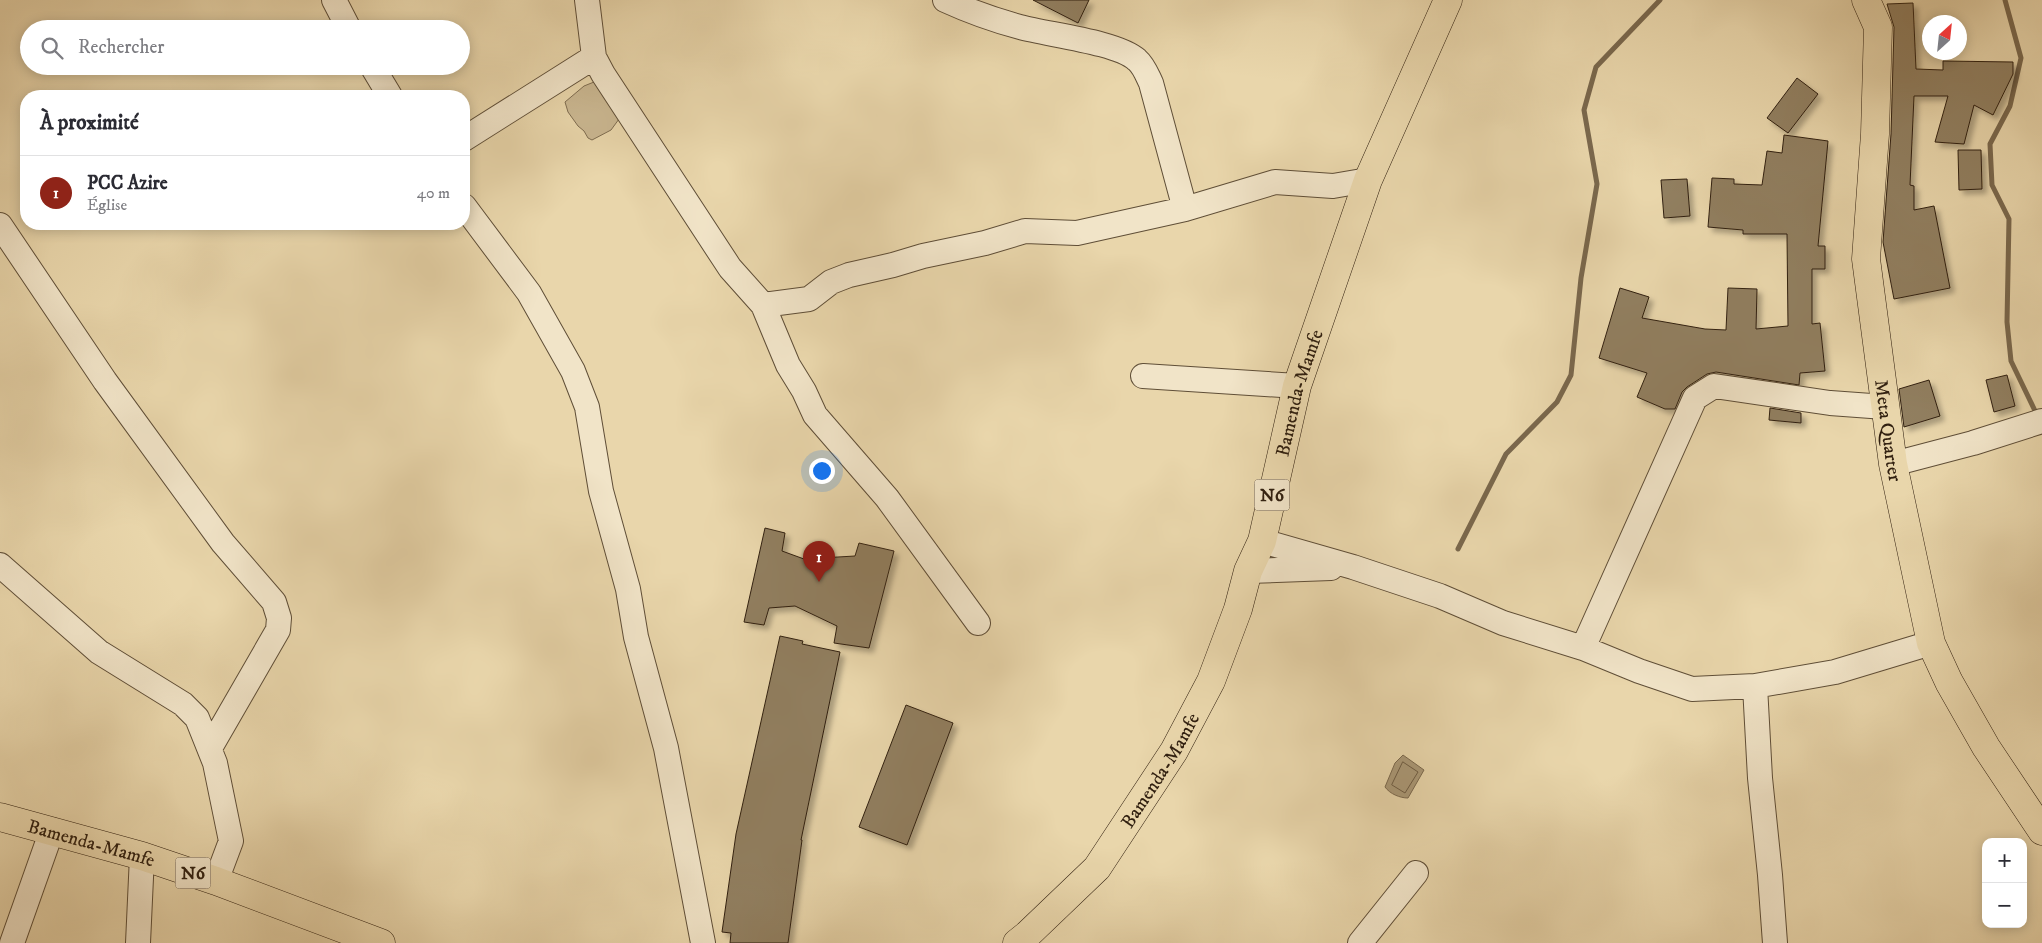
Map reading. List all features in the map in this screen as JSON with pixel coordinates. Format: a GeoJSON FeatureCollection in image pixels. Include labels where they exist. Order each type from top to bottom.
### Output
{"type":"FeatureCollection","features":[{"type":"Feature","properties":{"kind":"main road","name":"Bamenda-Mamfe"},"geometry":{"type":"LineString","coordinates":[[1016,943],[1027,935],[1097,868],[1174,751],[1211,681],[1238,609],[1248,571],[1262,541],[1297,386],[1368,180],[1448,0]]}},
{"type":"Feature","properties":{"kind":"main road","name":"Meta Quarter"},"geometry":{"type":"LineString","coordinates":[[1866,0],[1878,26],[1875,134],[1866,259],[1893,464],[1931,643],[1949,682],[1986,747],[2042,831]]}},
{"type":"Feature","properties":{"kind":"main road","name":"Bamenda-Mamfe"},"geometry":{"type":"LineString","coordinates":[[0,817],[142,856],[216,881],[380,943]]}},
{"type":"Feature","properties":{"kind":"street"},"geometry":{"type":"LineString","coordinates":[[334,0],[344,20]]}},
{"type":"Feature","properties":{"kind":"street"},"geometry":{"type":"LineString","coordinates":[[587,0],[594,57],[603,74],[730,268],[763,305],[788,365],[804,391],[815,415],[888,498],[978,623]]}},
{"type":"Feature","properties":{"kind":"street"},"geometry":{"type":"LineString","coordinates":[[945,0],[1020,27],[1102,44],[1137,60],[1144,68],[1151,83],[1185,208]]}},
{"type":"Feature","properties":{"kind":"street"},"geometry":{"type":"LineString","coordinates":[[470,135],[594,57]]}},
{"type":"Feature","properties":{"kind":"street"},"geometry":{"type":"LineString","coordinates":[[377,75],[386,90]]}},
{"type":"Feature","properties":{"kind":"street"},"geometry":{"type":"LineString","coordinates":[[763,305],[809,299],[831,282],[849,275],[923,256],[985,243],[1024,231],[1077,233],[1185,208],[1276,182],[1333,186],[1368,180]]}},
{"type":"Feature","properties":{"kind":"street"},"geometry":{"type":"LineString","coordinates":[[470,214],[529,293],[573,371],[587,407],[601,491],[628,589],[636,637],[666,748],[703,943]]}},
{"type":"Feature","properties":{"kind":"street"},"geometry":{"type":"LineString","coordinates":[[0,225],[111,389],[223,543],[274,602],[279,618],[278,630],[210,748]]}},
{"type":"Feature","properties":{"kind":"street"},"geometry":{"type":"LineString","coordinates":[[1143,376],[1297,386]]}},
{"type":"Feature","properties":{"kind":"street"},"geometry":{"type":"LineString","coordinates":[[1583,648],[1695,398],[1714,386],[1830,403],[1885,407]]}},
{"type":"Feature","properties":{"kind":"street"},"geometry":{"type":"LineString","coordinates":[[1893,464],[1974,444],[2042,420]]}},
{"type":"Feature","properties":{"kind":"street"},"geometry":{"type":"LineString","coordinates":[[1262,541],[1353,567],[1440,596],[1503,623],[1583,648],[1638,671],[1692,688],[1756,686],[1835,672],[1931,643]]}},
{"type":"Feature","properties":{"kind":"street"},"geometry":{"type":"LineString","coordinates":[[0,565],[99,652],[183,704],[196,718],[215,763],[231,840],[216,881]]}},
{"type":"Feature","properties":{"kind":"street"},"geometry":{"type":"LineString","coordinates":[[1248,571],[1353,567]]}},
{"type":"Feature","properties":{"kind":"street"},"geometry":{"type":"LineString","coordinates":[[1756,686],[1760,778],[1775,943]]}},
{"type":"Feature","properties":{"kind":"street"},"geometry":{"type":"LineString","coordinates":[[12,943],[52,830]]}},
{"type":"Feature","properties":{"kind":"street"},"geometry":{"type":"LineString","coordinates":[[138,943],[142,856]]}},
{"type":"Feature","properties":{"kind":"street"},"geometry":{"type":"LineString","coordinates":[[1360,943],[1416,873]]}},
{"type":"Feature","properties":{"kind":"shaded area"},"geometry":{"type":"Polygon","coordinates":[[[594,82],[619,119],[611,130],[592,140],[588,138],[568,112],[565,102],[584,86],[594,82]]]}},
{"type":"Feature","properties":{"kind":"water"},"geometry":{"type":"Polygon","coordinates":[[[1403,755],[1424,770],[1408,798],[1395,795],[1385,787],[1395,763],[1403,755]]]}},
{"type":"Feature","properties":{"kind":"building"},"geometry":{"type":"Polygon","coordinates":[[[1033,0],[1089,0],[1078,23],[1033,0]]]}},
{"type":"Feature","properties":{"kind":"building"},"geometry":{"type":"Polygon","coordinates":[[[1913,3],[1916,69],[1943,70],[1943,61],[2013,62],[2013,74],[1993,115],[1974,105],[1964,144],[1935,142],[1948,96],[1914,96],[1910,185],[1914,186],[1914,210],[1934,206],[1950,288],[1894,299],[1883,242],[1891,134],[1894,27],[1887,4],[1913,3]]]}},
{"type":"Feature","properties":{"kind":"building"},"geometry":{"type":"Polygon","coordinates":[[[1797,78],[1818,94],[1788,133],[1767,118],[1797,78]]]}},
{"type":"Feature","properties":{"kind":"building"},"geometry":{"type":"Polygon","coordinates":[[[1784,135],[1828,141],[1818,246],[1825,246],[1825,269],[1812,269],[1812,324],[1820,323],[1825,371],[1800,373],[1799,385],[1716,372],[1707,374],[1682,392],[1675,409],[1665,409],[1637,397],[1647,373],[1599,358],[1620,288],[1649,297],[1642,318],[1705,329],[1726,330],[1728,288],[1757,289],[1756,329],[1788,326],[1787,234],[1743,234],[1743,230],[1708,227],[1712,178],[1734,179],[1734,184],[1762,185],[1767,151],[1782,153],[1784,135]]]}},
{"type":"Feature","properties":{"kind":"building"},"geometry":{"type":"Polygon","coordinates":[[[1958,150],[1981,150],[1982,189],[1959,190],[1958,150]]]}},
{"type":"Feature","properties":{"kind":"building"},"geometry":{"type":"Polygon","coordinates":[[[1687,179],[1690,216],[1664,218],[1661,180],[1687,179]]]}},
{"type":"Feature","properties":{"kind":"building"},"geometry":{"type":"Polygon","coordinates":[[[2007,375],[2015,406],[1994,412],[1986,380],[2007,375]]]}},
{"type":"Feature","properties":{"kind":"building"},"geometry":{"type":"Polygon","coordinates":[[[1929,380],[1940,416],[1904,427],[1899,389],[1929,380]]]}},
{"type":"Feature","properties":{"kind":"building"},"geometry":{"type":"Polygon","coordinates":[[[1770,408],[1801,413],[1801,423],[1769,420],[1770,408]]]}},
{"type":"Feature","properties":{"kind":"building"},"geometry":{"type":"Polygon","coordinates":[[[765,528],[785,533],[782,551],[804,559],[855,556],[859,543],[894,551],[869,648],[834,643],[837,626],[795,606],[769,608],[764,625],[744,622],[765,528]]]}},
{"type":"Feature","properties":{"kind":"building"},"geometry":{"type":"Polygon","coordinates":[[[780,636],[803,641],[802,644],[840,652],[801,840],[788,943],[730,943],[731,933],[722,932],[736,834],[780,636]]]}},
{"type":"Feature","properties":{"kind":"building"},"geometry":{"type":"Polygon","coordinates":[[[906,705],[953,723],[907,845],[859,827],[906,705]]]}},
{"type":"Feature","properties":{"kind":"waterway"},"geometry":{"type":"LineString","coordinates":[[1458,549],[1506,454],[1557,402],[1571,375],[1581,278],[1597,184],[1584,110],[1596,67],[1660,0]]}},
{"type":"Feature","properties":{"kind":"waterway"},"geometry":{"type":"LineString","coordinates":[[2005,0],[2021,58],[2010,106],[1990,144],[1992,185],[2009,219],[2007,322],[2011,361],[2038,417]]}},
{"type":"Feature","properties":{"kind":"place","name":"PCC Azire"},"geometry":{"type":"Point","coordinates":[819,582]}}]}
